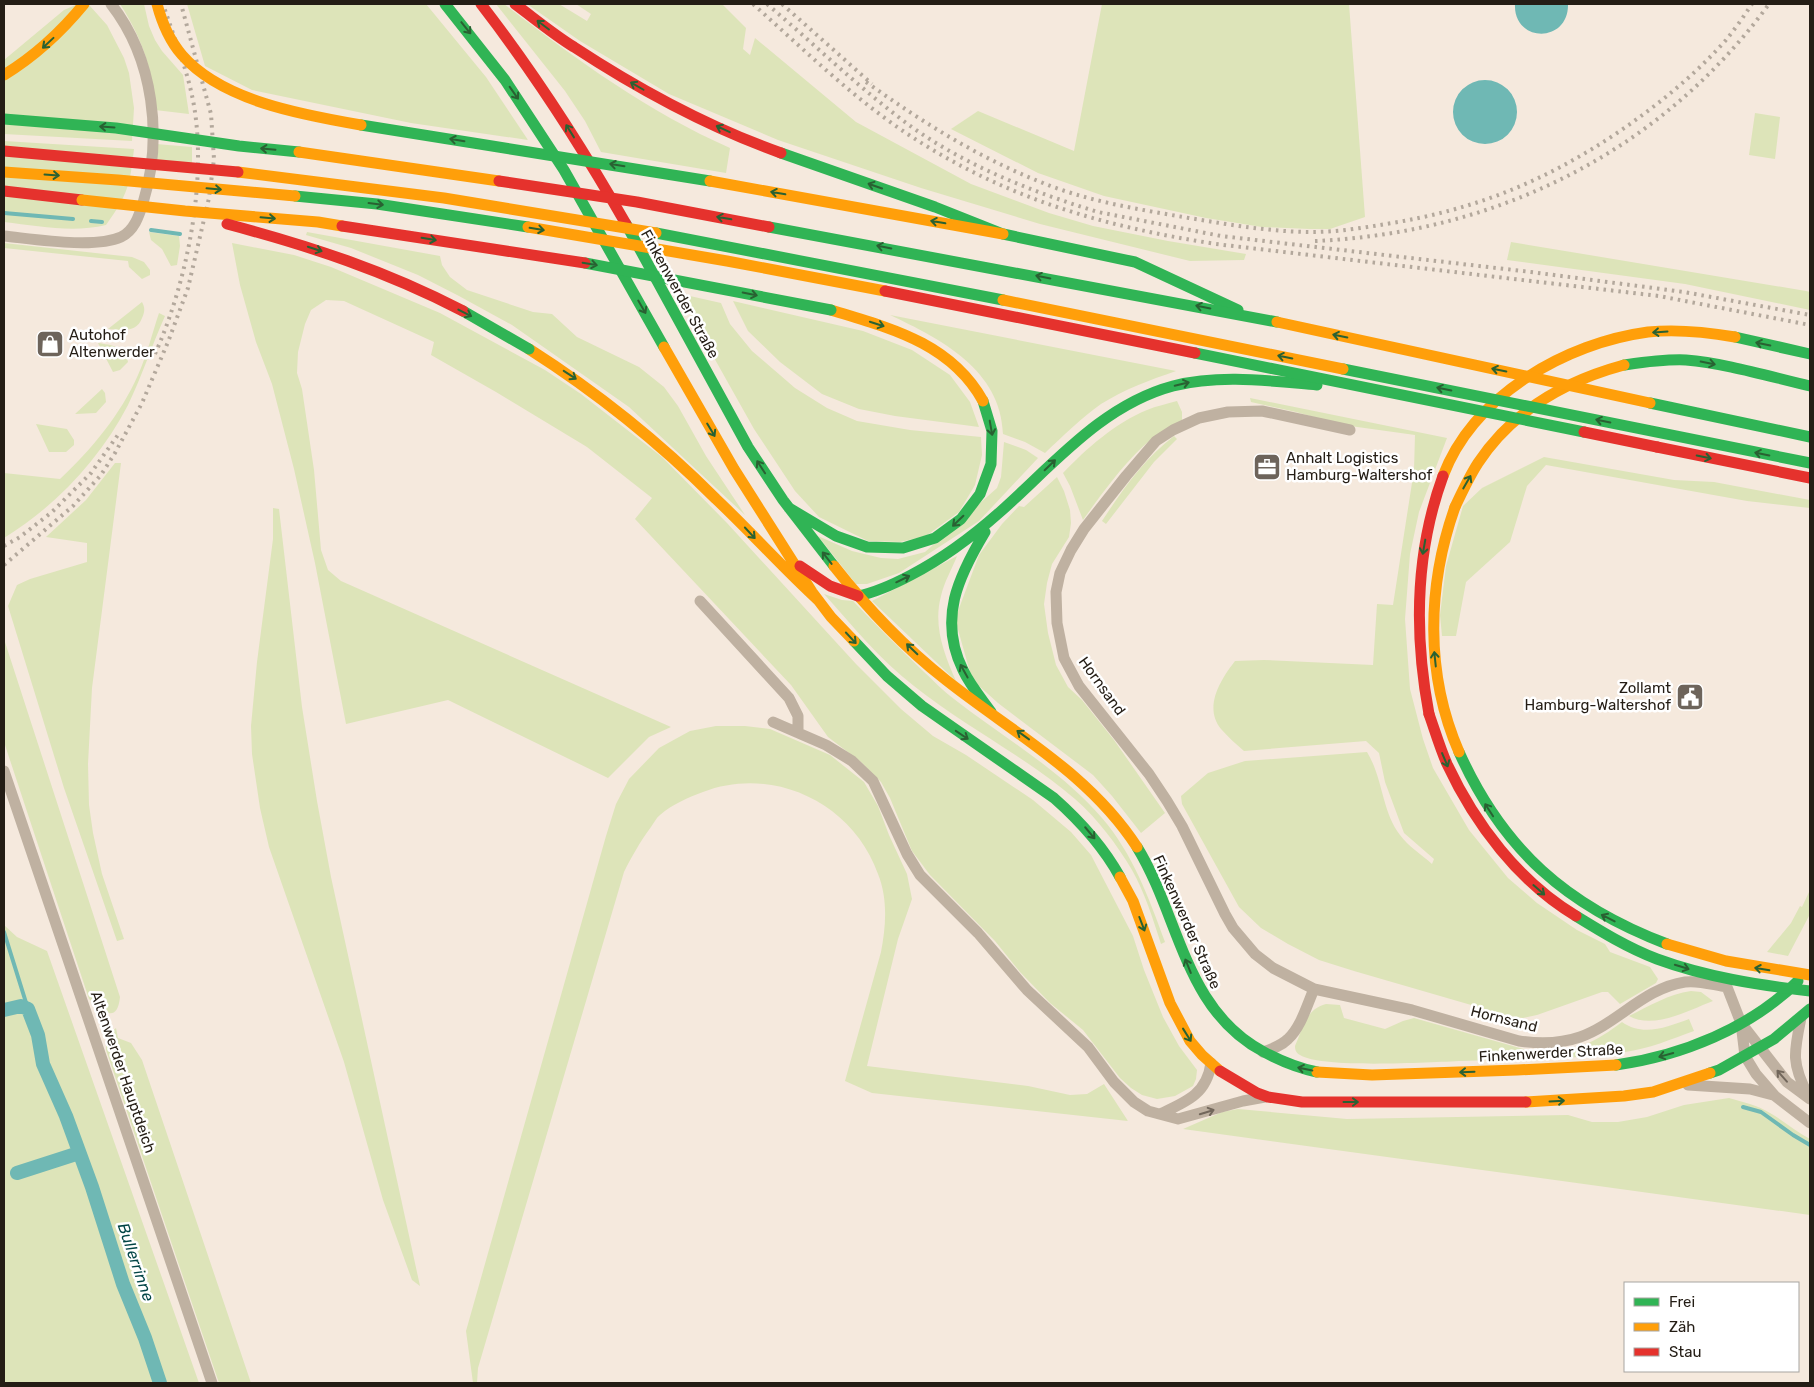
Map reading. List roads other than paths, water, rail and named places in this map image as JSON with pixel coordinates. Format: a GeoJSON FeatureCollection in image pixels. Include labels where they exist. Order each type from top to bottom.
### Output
{"type":"FeatureCollection","features":[{"type":"Feature","properties":{"kind":"main road"},"geometry":{"type":"LineString","coordinates":[[4,75],[23,64],[50,43],[84,4]]}},
{"type":"Feature","properties":{"kind":"main road"},"geometry":{"type":"LineString","coordinates":[[157,4],[167,35],[182,56],[204,74],[224,87],[300,112],[383,128],[638,168],[1003,234],[1135,262],[1251,316]]}},
{"type":"Feature","properties":{"kind":"main road","name":"Finkenwerder Straße"},"geometry":{"type":"LineString","coordinates":[[446,4],[505,80],[564,170],[715,438],[819,601],[854,642],[887,676],[915,700],[961,734],[1031,780],[1072,813],[1094,837],[1111,861],[1133,901],[1176,1017],[1190,1041],[1210,1063],[1248,1088],[1268,1096],[1302,1102],[1530,1102],[1624,1096],[1682,1084],[1719,1070],[1761,1047],[1785,1031],[1810,1009]]}},
{"type":"Feature","properties":{"kind":"main road","name":"Finkenwerder Straße"},"geometry":{"type":"LineString","coordinates":[[480,4],[516,50],[594,169],[727,410],[757,461],[789,508],[858,596],[932,667],[946,680],[1061,764],[1097,796],[1117,819],[1148,867],[1198,989],[1222,1020],[1239,1036],[1276,1059],[1307,1070],[1352,1074],[1449,1073],[1605,1066],[1645,1060],[1675,1052],[1712,1038],[1771,1004],[1793,986],[1810,967]]}},
{"type":"Feature","properties":{"kind":"main road"},"geometry":{"type":"LineString","coordinates":[[515,4],[572,46],[615,73],[680,109],[767,149],[935,207],[1003,234]]}},
{"type":"Feature","properties":{"kind":"main road"},"geometry":{"type":"LineString","coordinates":[[4,120],[116,128],[239,146],[316,154],[618,199],[1251,316],[1810,437]]}},
{"type":"Feature","properties":{"kind":"main road"},"geometry":{"type":"LineString","coordinates":[[4,151],[91,157],[313,180],[453,199],[632,228],[850,269],[1810,463]]}},
{"type":"Feature","properties":{"kind":"main road"},"geometry":{"type":"LineString","coordinates":[[4,172],[118,180],[377,204],[572,234],[766,268],[1810,478]]}},
{"type":"Feature","properties":{"kind":"main road"},"geometry":{"type":"LineString","coordinates":[[4,191],[185,211],[318,222],[569,260],[831,310],[879,324],[922,342],[961,370],[975,387],[983,402],[991,426],[993,450],[990,471],[980,496],[970,509],[948,530],[929,542],[905,549],[866,547],[847,541],[789,508]]}},
{"type":"Feature","properties":{"kind":"main road"},"geometry":{"type":"LineString","coordinates":[[185,211],[338,257],[466,313],[529,349],[576,379],[642,430],[716,498],[819,601]]}},
{"type":"Feature","properties":{"kind":"main road"},"geometry":{"type":"LineString","coordinates":[[1810,354],[1708,333],[1686,331],[1649,333],[1620,338],[1578,351],[1538,371],[1515,386],[1489,409],[1462,440],[1445,471],[1424,548],[1418,594],[1418,636],[1422,675],[1429,714],[1447,764],[1462,796],[1489,837],[1520,873],[1573,916],[1618,942],[1661,960],[1705,974],[1810,991]]}},
{"type":"Feature","properties":{"kind":"main road"},"geometry":{"type":"LineString","coordinates":[[1810,386],[1704,362],[1665,360],[1627,364],[1590,375],[1555,391],[1522,414],[1507,428],[1482,458],[1454,507],[1435,581],[1433,630],[1436,674],[1446,716],[1459,752],[1480,794],[1501,827],[1527,857],[1550,879],[1594,910],[1628,928],[1668,944],[1709,958],[1760,969],[1810,975]]}},
{"type":"Feature","properties":{"kind":"main road"},"geometry":{"type":"LineString","coordinates":[[858,596],[884,588],[921,570],[954,550],[1015,499],[1064,452],[1099,422],[1113,412],[1136,401],[1172,387],[1204,380],[1369,389]]}},
{"type":"Feature","properties":{"kind":"main road"},"geometry":{"type":"LineString","coordinates":[[991,712],[963,670],[952,641],[950,620],[956,587],[962,572],[993,518]]}},
{"type":"Feature","properties":{"kind":"main road","name":"Finkenwerder Straße"},"geometry":{"type":"LineString","coordinates":[[795,563],[830,586],[858,596]]}},
{"type":"Feature","properties":{"kind":"street"},"geometry":{"type":"LineString","coordinates":[[4,236],[89,243],[107,242],[122,237],[132,229],[150,181],[154,139],[151,101],[141,57],[132,36],[111,4]]}},
{"type":"Feature","properties":{"kind":"street","name":"Hornsand"},"geometry":{"type":"LineString","coordinates":[[1350,430],[1262,411],[1228,412],[1199,418],[1173,430],[1156,441],[1126,476],[1084,530],[1071,550],[1060,573],[1056,592],[1057,623],[1064,658],[1070,671],[1079,686],[1149,774],[1167,801],[1182,826],[1225,914],[1234,928],[1255,954],[1273,968],[1314,990],[1412,1010],[1519,1041],[1547,1043],[1581,1037],[1651,994],[1683,982],[1693,981],[1727,987],[1741,1023]]}},
{"type":"Feature","properties":{"kind":"street"},"geometry":{"type":"LineString","coordinates":[[700,601],[789,698],[798,716],[798,732]]}},
{"type":"Feature","properties":{"kind":"street","name":"Finkenwerder Straße"},"geometry":{"type":"LineString","coordinates":[[773,722],[826,745],[852,761],[873,781],[907,854],[920,875],[978,932],[1027,990],[1088,1047],[1124,1094],[1139,1106],[1172,1118],[1185,1118],[1243,1101],[1268,1096]]}},
{"type":"Feature","properties":{"kind":"street","name":"Altenwerder Hauptdeich"},"geometry":{"type":"LineString","coordinates":[[4,771],[7,791],[212,1383]]}},
{"type":"Feature","properties":{"kind":"street"},"geometry":{"type":"LineString","coordinates":[[1263,1052],[1287,1040],[1293,1033],[1314,990]]}},
{"type":"Feature","properties":{"kind":"street"},"geometry":{"type":"LineString","coordinates":[[1801,1018],[1796,1043],[1795,1062],[1796,1070],[1810,1099]]}},
{"type":"Feature","properties":{"kind":"street"},"geometry":{"type":"LineString","coordinates":[[1741,1023],[1787,1082],[1810,1099]]}},
{"type":"Feature","properties":{"kind":"street"},"geometry":{"type":"LineString","coordinates":[[1741,1023],[1745,1056],[1760,1080],[1775,1096],[1810,1123]]}},
{"type":"Feature","properties":{"kind":"street"},"geometry":{"type":"LineString","coordinates":[[1160,1114],[1187,1100],[1202,1089],[1209,1075],[1210,1063]]}},
{"type":"Feature","properties":{"kind":"street","name":"Finkenwerder Straße"},"geometry":{"type":"LineString","coordinates":[[1682,1084],[1750,1089],[1775,1096]]}},
{"type":"Feature","properties":{"kind":"water"},"geometry":{"type":"Polygon","coordinates":[[[1515,4],[1568,4],[1566,17],[1560,26],[1551,32],[1541,34],[1531,32],[1523,26],[1517,17],[1515,4]]]}},
{"type":"Feature","properties":{"kind":"water"},"geometry":{"type":"Polygon","coordinates":[[[1485,80],[1503,85],[1508,89],[1512,94],[1517,112],[1512,130],[1508,135],[1503,139],[1485,144],[1467,139],[1462,135],[1458,130],[1453,112],[1458,94],[1462,89],[1467,85],[1485,80]]]}},
{"type":"Feature","properties":{"kind":"waterway"},"geometry":{"type":"LineString","coordinates":[[4,213],[73,219]]}},
{"type":"Feature","properties":{"kind":"waterway"},"geometry":{"type":"LineString","coordinates":[[91,221],[102,222]]}},
{"type":"Feature","properties":{"kind":"waterway"},"geometry":{"type":"LineString","coordinates":[[151,230],[180,234]]}},
{"type":"Feature","properties":{"kind":"waterway"},"geometry":{"type":"LineString","coordinates":[[4,932],[28,1009]]}},
{"type":"Feature","properties":{"kind":"waterway","name":"Bullerrinne"},"geometry":{"type":"LineString","coordinates":[[4,1010],[21,1006],[28,1009],[38,1035],[43,1064],[66,1116],[92,1187],[123,1284],[145,1338],[160,1383]]}},
{"type":"Feature","properties":{"kind":"waterway"},"geometry":{"type":"LineString","coordinates":[[1743,1107],[1761,1112],[1810,1145]]}},
{"type":"Feature","properties":{"kind":"waterway","name":"Bullerrinne"},"geometry":{"type":"LineString","coordinates":[[17,1173],[79,1153]]}},
{"type":"Feature","properties":{"kind":"railway"},"geometry":{"type":"LineString","coordinates":[[155,354],[167,325],[186,259],[197,190],[198,155],[196,122],[191,91],[163,4]]}},
{"type":"Feature","properties":{"kind":"railway"},"geometry":{"type":"LineString","coordinates":[[4,565],[73,506],[101,475],[142,403],[188,288],[209,198],[214,159],[211,114],[181,4]]}},
{"type":"Feature","properties":{"kind":"railway"},"geometry":{"type":"LineString","coordinates":[[753,4],[845,86],[903,131],[977,174],[1053,206],[1092,218],[1173,237],[1216,244],[1659,296],[1810,325]]}},
{"type":"Feature","properties":{"kind":"railway"},"geometry":{"type":"LineString","coordinates":[[767,4],[872,96],[909,125],[952,153],[999,176],[1048,196],[1098,212],[1221,236],[1684,292],[1810,315]]}},
{"type":"Feature","properties":{"kind":"railway"},"geometry":{"type":"LineString","coordinates":[[782,4],[872,84]]}},
{"type":"Feature","properties":{"kind":"railway"},"geometry":{"type":"LineString","coordinates":[[866,82],[930,125],[973,150],[1019,173],[1077,195],[1183,217],[1248,227],[1296,232],[1340,231],[1450,211],[1509,191],[1565,165],[1620,131],[1676,89],[1726,40],[1752,4]]}},
{"type":"Feature","properties":{"kind":"railway"},"geometry":{"type":"LineString","coordinates":[[1315,241],[1382,235],[1447,221],[1510,202],[1569,175],[1626,142],[1678,102],[1726,56],[1769,4]]}},
{"type":"Feature","properties":{"kind":"railway"},"geometry":{"type":"LineString","coordinates":[[4,546],[20,537],[52,512],[91,473],[120,432]]}},
{"type":"Feature","properties":{"kind":"place","name":"Autohof Altenwerder"},"geometry":{"type":"Point","coordinates":[50,344]}},
{"type":"Feature","properties":{"kind":"place","name":"Anhalt Logistics Hamburg-Waltershof"},"geometry":{"type":"Point","coordinates":[1267,467]}},
{"type":"Feature","properties":{"kind":"place","name":"Zollamt Hamburg-Waltershof"},"geometry":{"type":"Point","coordinates":[1690,697]}}]}
